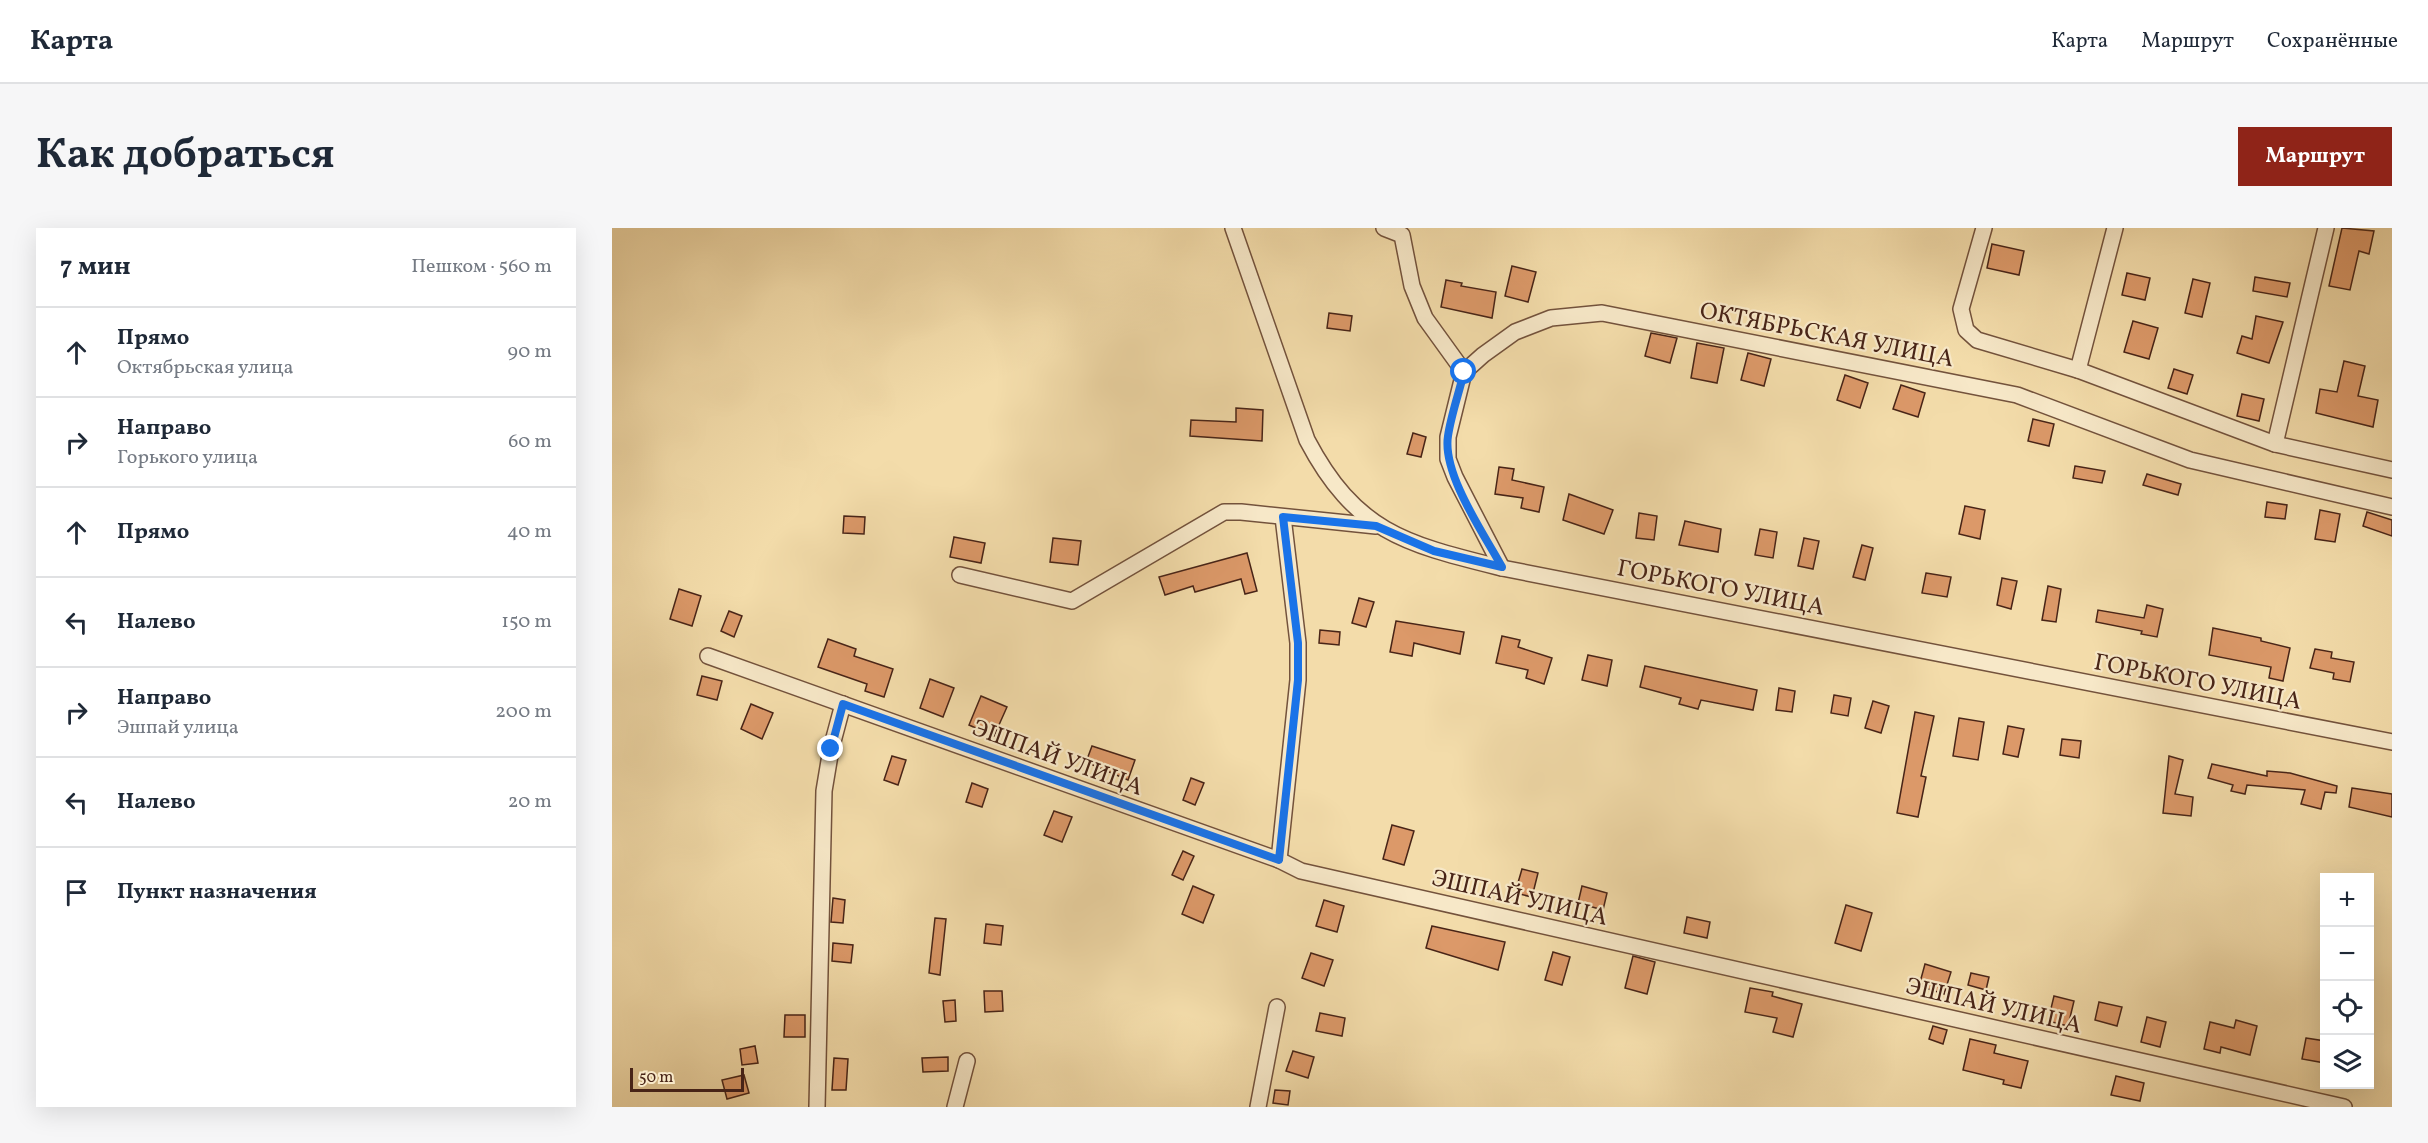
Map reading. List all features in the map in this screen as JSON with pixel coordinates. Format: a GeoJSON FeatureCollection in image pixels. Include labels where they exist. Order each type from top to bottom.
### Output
{"type":"FeatureCollection","features":[{"type":"Feature","properties":{"kind":"street","name":"ГОРЬКОГО УЛИЦА"},"geometry":{"type":"LineString","coordinates":[[1233,228],[1307,440],[1324,473],[1351,505],[1376,526],[1434,551],[1502,567],[2392,742]]}},
{"type":"Feature","properties":{"kind":"street"},"geometry":{"type":"LineString","coordinates":[[1384,228],[1402,235],[1412,286],[1425,318],[1464,372],[1448,437],[1448,459],[1502,567]]}},
{"type":"Feature","properties":{"kind":"street"},"geometry":{"type":"LineString","coordinates":[[1984,228],[1961,309],[1966,330],[1977,340],[2078,370],[2275,444],[2392,470]]}},
{"type":"Feature","properties":{"kind":"street"},"geometry":{"type":"LineString","coordinates":[[2078,370],[2115,228]]}},
{"type":"Feature","properties":{"kind":"street"},"geometry":{"type":"LineString","coordinates":[[2275,444],[2326,228]]}},
{"type":"Feature","properties":{"kind":"street","name":"ОКТЯБРЬСКАЯ УЛИЦА"},"geometry":{"type":"LineString","coordinates":[[1464,372],[1515,332],[1551,318],[1602,313],[2017,395],[2190,460],[2392,507]]}},
{"type":"Feature","properties":{"kind":"street"},"geometry":{"type":"LineString","coordinates":[[960,575],[1072,601],[1224,512],[1376,526]]}},
{"type":"Feature","properties":{"kind":"street"},"geometry":{"type":"LineString","coordinates":[[1279,860],[1298,680],[1298,643],[1283,517]]}},
{"type":"Feature","properties":{"kind":"street","name":"ЭШПАЙ УЛИЦА"},"geometry":{"type":"LineString","coordinates":[[708,656],[1279,860],[1301,871],[2344,1107]]}},
{"type":"Feature","properties":{"kind":"street"},"geometry":{"type":"LineString","coordinates":[[818,1107],[824,791],[831,749],[843,704]]}},
{"type":"Feature","properties":{"kind":"street"},"geometry":{"type":"LineString","coordinates":[[1258,1107],[1276,1007]]}},
{"type":"Feature","properties":{"kind":"street"},"geometry":{"type":"LineString","coordinates":[[954,1107],[967,1061]]}},
{"type":"Feature","properties":{"kind":"building"},"geometry":{"type":"Polygon","coordinates":[[[2342,228],[2374,231],[2369,254],[2359,251],[2350,290],[2329,286],[2342,228]]]}},
{"type":"Feature","properties":{"kind":"building"},"geometry":{"type":"Polygon","coordinates":[[[1992,244],[2024,251],[2019,275],[1987,268],[1992,244]]]}},
{"type":"Feature","properties":{"kind":"building"},"geometry":{"type":"Polygon","coordinates":[[[1512,266],[1536,272],[1528,302],[1505,296],[1512,266]]]}},
{"type":"Feature","properties":{"kind":"building"},"geometry":{"type":"Polygon","coordinates":[[[2127,273],[2150,278],[2145,300],[2122,295],[2127,273]]]}},
{"type":"Feature","properties":{"kind":"building"},"geometry":{"type":"Polygon","coordinates":[[[2255,277],[2290,283],[2287,297],[2253,291],[2255,277]]]}},
{"type":"Feature","properties":{"kind":"building"},"geometry":{"type":"Polygon","coordinates":[[[2193,279],[2210,283],[2202,317],[2185,313],[2193,279]]]}},
{"type":"Feature","properties":{"kind":"building"},"geometry":{"type":"Polygon","coordinates":[[[1446,280],[1462,283],[1461,286],[1496,292],[1492,318],[1441,307],[1446,280]]]}},
{"type":"Feature","properties":{"kind":"building"},"geometry":{"type":"Polygon","coordinates":[[[1329,313],[1352,316],[1350,331],[1327,328],[1329,313]]]}},
{"type":"Feature","properties":{"kind":"building"},"geometry":{"type":"Polygon","coordinates":[[[2256,316],[2283,322],[2269,363],[2237,353],[2242,336],[2252,339],[2256,316]]]}},
{"type":"Feature","properties":{"kind":"building"},"geometry":{"type":"Polygon","coordinates":[[[2133,321],[2158,328],[2149,359],[2124,352],[2133,321]]]}},
{"type":"Feature","properties":{"kind":"building"},"geometry":{"type":"Polygon","coordinates":[[[1651,333],[1677,338],[1670,363],[1645,356],[1651,333]]]}},
{"type":"Feature","properties":{"kind":"building"},"geometry":{"type":"Polygon","coordinates":[[[1697,343],[1724,348],[1717,383],[1691,378],[1697,343]]]}},
{"type":"Feature","properties":{"kind":"building"},"geometry":{"type":"Polygon","coordinates":[[[1748,353],[1771,359],[1764,386],[1741,380],[1748,353]]]}},
{"type":"Feature","properties":{"kind":"building"},"geometry":{"type":"Polygon","coordinates":[[[2344,361],[2365,366],[2358,396],[2378,400],[2373,427],[2316,413],[2320,389],[2337,392],[2344,361]]]}},
{"type":"Feature","properties":{"kind":"building"},"geometry":{"type":"Polygon","coordinates":[[[2174,369],[2193,375],[2187,394],[2168,388],[2174,369]]]}},
{"type":"Feature","properties":{"kind":"building"},"geometry":{"type":"Polygon","coordinates":[[[1845,375],[1868,383],[1860,408],[1837,400],[1845,375]]]}},
{"type":"Feature","properties":{"kind":"building"},"geometry":{"type":"Polygon","coordinates":[[[1901,385],[1925,393],[1918,417],[1893,409],[1901,385]]]}},
{"type":"Feature","properties":{"kind":"building"},"geometry":{"type":"Polygon","coordinates":[[[2242,394],[2264,399],[2259,421],[2237,416],[2242,394]]]}},
{"type":"Feature","properties":{"kind":"building"},"geometry":{"type":"Polygon","coordinates":[[[1236,408],[1263,410],[1262,441],[1190,436],[1191,420],[1236,422],[1236,408]]]}},
{"type":"Feature","properties":{"kind":"building"},"geometry":{"type":"Polygon","coordinates":[[[2033,419],[2054,424],[2049,446],[2028,441],[2033,419]]]}},
{"type":"Feature","properties":{"kind":"building"},"geometry":{"type":"Polygon","coordinates":[[[1413,433],[1426,437],[1421,457],[1407,454],[1413,433]]]}},
{"type":"Feature","properties":{"kind":"building"},"geometry":{"type":"Polygon","coordinates":[[[2075,466],[2105,471],[2102,483],[2073,478],[2075,466]]]}},
{"type":"Feature","properties":{"kind":"building"},"geometry":{"type":"Polygon","coordinates":[[[1499,467],[1514,469],[1512,480],[1544,487],[1539,512],[1521,508],[1523,498],[1495,494],[1499,467]]]}},
{"type":"Feature","properties":{"kind":"building"},"geometry":{"type":"Polygon","coordinates":[[[2147,474],[2181,484],[2178,495],[2143,485],[2147,474]]]}},
{"type":"Feature","properties":{"kind":"building"},"geometry":{"type":"Polygon","coordinates":[[[1569,494],[1613,510],[1604,534],[1563,520],[1569,494]]]}},
{"type":"Feature","properties":{"kind":"building"},"geometry":{"type":"Polygon","coordinates":[[[2267,502],[2287,505],[2285,519],[2265,517],[2267,502]]]}},
{"type":"Feature","properties":{"kind":"building"},"geometry":{"type":"Polygon","coordinates":[[[1965,506],[1985,510],[1980,539],[1959,534],[1965,506]]]}},
{"type":"Feature","properties":{"kind":"building"},"geometry":{"type":"Polygon","coordinates":[[[2320,510],[2340,514],[2335,542],[2315,539],[2320,510]]]}},
{"type":"Feature","properties":{"kind":"building"},"geometry":{"type":"Polygon","coordinates":[[[2367,512],[2392,520],[2392,536],[2363,526],[2367,512]]]}},
{"type":"Feature","properties":{"kind":"building"},"geometry":{"type":"Polygon","coordinates":[[[1639,513],[1657,516],[1654,540],[1636,538],[1639,513]]]}},
{"type":"Feature","properties":{"kind":"building"},"geometry":{"type":"Polygon","coordinates":[[[844,516],[865,517],[864,534],[843,533],[844,516]]]}},
{"type":"Feature","properties":{"kind":"building"},"geometry":{"type":"Polygon","coordinates":[[[1685,521],[1721,529],[1718,552],[1679,545],[1685,521]]]}},
{"type":"Feature","properties":{"kind":"building"},"geometry":{"type":"Polygon","coordinates":[[[1760,529],[1777,532],[1773,558],[1755,555],[1760,529]]]}},
{"type":"Feature","properties":{"kind":"building"},"geometry":{"type":"Polygon","coordinates":[[[954,537],[985,543],[981,563],[950,557],[954,537]]]}},
{"type":"Feature","properties":{"kind":"building"},"geometry":{"type":"Polygon","coordinates":[[[1053,538],[1081,541],[1078,565],[1050,562],[1053,538]]]}},
{"type":"Feature","properties":{"kind":"building"},"geometry":{"type":"Polygon","coordinates":[[[1804,538],[1819,541],[1813,569],[1798,566],[1804,538]]]}},
{"type":"Feature","properties":{"kind":"building"},"geometry":{"type":"Polygon","coordinates":[[[1862,545],[1873,548],[1865,580],[1853,577],[1862,545]]]}},
{"type":"Feature","properties":{"kind":"building"},"geometry":{"type":"Polygon","coordinates":[[[1247,553],[1257,591],[1245,594],[1241,579],[1195,592],[1193,586],[1165,595],[1159,577],[1247,553]]]}},
{"type":"Feature","properties":{"kind":"building"},"geometry":{"type":"Polygon","coordinates":[[[1926,573],[1951,577],[1947,597],[1922,593],[1926,573]]]}},
{"type":"Feature","properties":{"kind":"building"},"geometry":{"type":"Polygon","coordinates":[[[2002,578],[2017,581],[2011,609],[1997,605],[2002,578]]]}},
{"type":"Feature","properties":{"kind":"building"},"geometry":{"type":"Polygon","coordinates":[[[2048,586],[2061,589],[2056,622],[2042,620],[2048,586]]]}},
{"type":"Feature","properties":{"kind":"building"},"geometry":{"type":"Polygon","coordinates":[[[679,589],[701,596],[692,626],[670,619],[679,589]]]}},
{"type":"Feature","properties":{"kind":"building"},"geometry":{"type":"Polygon","coordinates":[[[1359,598],[1374,602],[1366,627],[1352,623],[1359,598]]]}},
{"type":"Feature","properties":{"kind":"building"},"geometry":{"type":"Polygon","coordinates":[[[2147,605],[2163,609],[2157,637],[2141,634],[2142,631],[2096,622],[2098,610],[2144,618],[2147,605]]]}},
{"type":"Feature","properties":{"kind":"building"},"geometry":{"type":"Polygon","coordinates":[[[729,611],[742,616],[734,637],[721,631],[729,611]]]}},
{"type":"Feature","properties":{"kind":"building"},"geometry":{"type":"Polygon","coordinates":[[[1396,621],[1464,632],[1460,654],[1414,643],[1412,656],[1390,652],[1396,621]]]}},
{"type":"Feature","properties":{"kind":"building"},"geometry":{"type":"Polygon","coordinates":[[[2213,628],[2261,638],[2261,641],[2290,648],[2283,681],[2269,678],[2271,667],[2209,655],[2213,628]]]}},
{"type":"Feature","properties":{"kind":"building"},"geometry":{"type":"Polygon","coordinates":[[[1320,630],[1340,632],[1339,645],[1319,643],[1320,630]]]}},
{"type":"Feature","properties":{"kind":"building"},"geometry":{"type":"Polygon","coordinates":[[[1502,636],[1520,640],[1518,647],[1552,658],[1544,684],[1526,678],[1528,670],[1496,663],[1502,636]]]}},
{"type":"Feature","properties":{"kind":"building"},"geometry":{"type":"Polygon","coordinates":[[[828,639],[856,649],[854,656],[893,669],[884,697],[865,691],[867,684],[818,667],[828,639]]]}},
{"type":"Feature","properties":{"kind":"building"},"geometry":{"type":"Polygon","coordinates":[[[2315,649],[2332,652],[2331,658],[2354,662],[2350,682],[2333,679],[2334,673],[2310,668],[2315,649]]]}},
{"type":"Feature","properties":{"kind":"building"},"geometry":{"type":"Polygon","coordinates":[[[1588,655],[1612,660],[1607,686],[1582,680],[1588,655]]]}},
{"type":"Feature","properties":{"kind":"building"},"geometry":{"type":"Polygon","coordinates":[[[1645,666],[1757,690],[1753,710],[1701,700],[1698,709],[1679,704],[1681,698],[1640,687],[1645,666]]]}},
{"type":"Feature","properties":{"kind":"building"},"geometry":{"type":"Polygon","coordinates":[[[702,676],[722,681],[717,700],[697,695],[702,676]]]}},
{"type":"Feature","properties":{"kind":"building"},"geometry":{"type":"Polygon","coordinates":[[[930,679],[954,688],[943,717],[920,708],[930,679]]]}},
{"type":"Feature","properties":{"kind":"building"},"geometry":{"type":"Polygon","coordinates":[[[1779,688],[1795,691],[1792,712],[1776,710],[1779,688]]]}},
{"type":"Feature","properties":{"kind":"building"},"geometry":{"type":"Polygon","coordinates":[[[1834,695],[1851,698],[1848,716],[1831,713],[1834,695]]]}},
{"type":"Feature","properties":{"kind":"building"},"geometry":{"type":"Polygon","coordinates":[[[981,696],[1007,707],[994,736],[969,725],[981,696]]]}},
{"type":"Feature","properties":{"kind":"building"},"geometry":{"type":"Polygon","coordinates":[[[1873,701],[1889,706],[1881,733],[1865,728],[1873,701]]]}},
{"type":"Feature","properties":{"kind":"building"},"geometry":{"type":"Polygon","coordinates":[[[751,704],[773,713],[762,739],[741,729],[751,704]]]}},
{"type":"Feature","properties":{"kind":"building"},"geometry":{"type":"Polygon","coordinates":[[[1915,712],[1934,716],[1921,776],[1926,777],[1918,817],[1897,813],[1915,712]]]}},
{"type":"Feature","properties":{"kind":"building"},"geometry":{"type":"Polygon","coordinates":[[[1959,718],[1984,722],[1978,760],[1953,756],[1959,718]]]}},
{"type":"Feature","properties":{"kind":"building"},"geometry":{"type":"Polygon","coordinates":[[[2008,726],[2024,729],[2018,757],[2003,754],[2008,726]]]}},
{"type":"Feature","properties":{"kind":"building"},"geometry":{"type":"Polygon","coordinates":[[[2062,739],[2081,741],[2079,758],[2060,755],[2062,739]]]}},
{"type":"Feature","properties":{"kind":"building"},"geometry":{"type":"Polygon","coordinates":[[[1092,746],[1135,760],[1128,780],[1086,762],[1092,746]]]}},
{"type":"Feature","properties":{"kind":"building"},"geometry":{"type":"Polygon","coordinates":[[[892,756],[906,760],[898,785],[884,780],[892,756]]]}},
{"type":"Feature","properties":{"kind":"building"},"geometry":{"type":"Polygon","coordinates":[[[2169,756],[2183,760],[2175,794],[2193,797],[2191,816],[2163,813],[2169,756]]]}},
{"type":"Feature","properties":{"kind":"building"},"geometry":{"type":"Polygon","coordinates":[[[2212,764],[2267,776],[2267,771],[2290,773],[2337,786],[2336,793],[2325,792],[2321,809],[2301,804],[2305,790],[2247,785],[2245,794],[2231,791],[2233,785],[2208,778],[2212,764]]]}},
{"type":"Feature","properties":{"kind":"building"},"geometry":{"type":"Polygon","coordinates":[[[1191,778],[1204,783],[1195,805],[1183,800],[1191,778]]]}},
{"type":"Feature","properties":{"kind":"building"},"geometry":{"type":"Polygon","coordinates":[[[972,783],[988,789],[982,807],[966,802],[972,783]]]}},
{"type":"Feature","properties":{"kind":"building"},"geometry":{"type":"Polygon","coordinates":[[[2352,788],[2392,794],[2392,817],[2349,807],[2352,788]]]}},
{"type":"Feature","properties":{"kind":"building"},"geometry":{"type":"Polygon","coordinates":[[[1054,811],[1072,817],[1062,842],[1044,835],[1054,811]]]}},
{"type":"Feature","properties":{"kind":"building"},"geometry":{"type":"Polygon","coordinates":[[[1392,825],[1414,831],[1404,865],[1383,859],[1392,825]]]}},
{"type":"Feature","properties":{"kind":"building"},"geometry":{"type":"Polygon","coordinates":[[[1183,851],[1194,856],[1183,880],[1172,875],[1183,851]]]}},
{"type":"Feature","properties":{"kind":"building"},"geometry":{"type":"Polygon","coordinates":[[[1522,869],[1538,873],[1532,897],[1515,893],[1522,869]]]}},
{"type":"Feature","properties":{"kind":"building"},"geometry":{"type":"Polygon","coordinates":[[[1193,886],[1214,895],[1203,923],[1182,914],[1193,886]]]}},
{"type":"Feature","properties":{"kind":"building"},"geometry":{"type":"Polygon","coordinates":[[[1582,886],[1607,893],[1603,910],[1578,903],[1582,886]]]}},
{"type":"Feature","properties":{"kind":"building"},"geometry":{"type":"Polygon","coordinates":[[[833,898],[845,900],[843,923],[831,922],[833,898]]]}},
{"type":"Feature","properties":{"kind":"building"},"geometry":{"type":"Polygon","coordinates":[[[1324,900],[1344,906],[1337,932],[1316,926],[1324,900]]]}},
{"type":"Feature","properties":{"kind":"building"},"geometry":{"type":"Polygon","coordinates":[[[1846,905],[1872,913],[1861,951],[1835,943],[1846,905]]]}},
{"type":"Feature","properties":{"kind":"building"},"geometry":{"type":"Polygon","coordinates":[[[1687,917],[1710,922],[1707,938],[1684,933],[1687,917]]]}},
{"type":"Feature","properties":{"kind":"building"},"geometry":{"type":"Polygon","coordinates":[[[935,918],[946,919],[940,975],[929,973],[935,918]]]}},
{"type":"Feature","properties":{"kind":"building"},"geometry":{"type":"Polygon","coordinates":[[[986,924],[1003,926],[1001,945],[984,943],[986,924]]]}},
{"type":"Feature","properties":{"kind":"building"},"geometry":{"type":"Polygon","coordinates":[[[1432,926],[1505,942],[1498,970],[1426,948],[1432,926]]]}},
{"type":"Feature","properties":{"kind":"building"},"geometry":{"type":"Polygon","coordinates":[[[833,943],[853,945],[851,963],[832,961],[833,943]]]}},
{"type":"Feature","properties":{"kind":"building"},"geometry":{"type":"Polygon","coordinates":[[[1553,952],[1570,957],[1562,985],[1545,980],[1553,952]]]}},
{"type":"Feature","properties":{"kind":"building"},"geometry":{"type":"Polygon","coordinates":[[[1311,953],[1333,960],[1324,986],[1302,978],[1311,953]]]}},
{"type":"Feature","properties":{"kind":"building"},"geometry":{"type":"Polygon","coordinates":[[[1633,956],[1655,962],[1647,994],[1625,988],[1633,956]]]}},
{"type":"Feature","properties":{"kind":"building"},"geometry":{"type":"Polygon","coordinates":[[[1925,964],[1951,972],[1944,994],[1919,986],[1925,964]]]}},
{"type":"Feature","properties":{"kind":"building"},"geometry":{"type":"Polygon","coordinates":[[[1971,973],[1989,977],[1986,990],[1968,985],[1971,973]]]}},
{"type":"Feature","properties":{"kind":"building"},"geometry":{"type":"Polygon","coordinates":[[[1750,988],[1773,992],[1772,996],[1802,1004],[1793,1037],[1773,1032],[1777,1018],[1745,1012],[1750,988]]]}},
{"type":"Feature","properties":{"kind":"building"},"geometry":{"type":"Polygon","coordinates":[[[984,991],[1002,991],[1003,1011],[985,1012],[984,991]]]}},
{"type":"Feature","properties":{"kind":"building"},"geometry":{"type":"Polygon","coordinates":[[[2054,996],[2074,1001],[2068,1026],[2048,1021],[2054,996]]]}},
{"type":"Feature","properties":{"kind":"building"},"geometry":{"type":"Polygon","coordinates":[[[955,1000],[956,1021],[945,1022],[943,1001],[955,1000]]]}},
{"type":"Feature","properties":{"kind":"building"},"geometry":{"type":"Polygon","coordinates":[[[2099,1002],[2122,1007],[2117,1026],[2095,1020],[2099,1002]]]}},
{"type":"Feature","properties":{"kind":"building"},"geometry":{"type":"Polygon","coordinates":[[[1320,1013],[1345,1018],[1342,1036],[1316,1031],[1320,1013]]]}},
{"type":"Feature","properties":{"kind":"building"},"geometry":{"type":"Polygon","coordinates":[[[785,1015],[805,1015],[805,1037],[784,1037],[785,1015]]]}},
{"type":"Feature","properties":{"kind":"building"},"geometry":{"type":"Polygon","coordinates":[[[2147,1017],[2166,1022],[2160,1047],[2141,1042],[2147,1017]]]}},
{"type":"Feature","properties":{"kind":"building"},"geometry":{"type":"Polygon","coordinates":[[[2236,1020],[2257,1026],[2250,1055],[2221,1047],[2220,1053],[2204,1049],[2210,1022],[2234,1028],[2236,1020]]]}},
{"type":"Feature","properties":{"kind":"building"},"geometry":{"type":"Polygon","coordinates":[[[1933,1026],[1947,1030],[1943,1044],[1929,1039],[1933,1026]]]}},
{"type":"Feature","properties":{"kind":"building"},"geometry":{"type":"Polygon","coordinates":[[[2306,1038],[2320,1040],[2320,1062],[2302,1059],[2306,1038]]]}},
{"type":"Feature","properties":{"kind":"building"},"geometry":{"type":"Polygon","coordinates":[[[1970,1039],[1996,1045],[1994,1053],[2028,1061],[2021,1088],[2003,1084],[2004,1080],[1963,1070],[1970,1039]]]}},
{"type":"Feature","properties":{"kind":"building"},"geometry":{"type":"Polygon","coordinates":[[[755,1046],[758,1063],[742,1065],[740,1049],[755,1046]]]}},
{"type":"Feature","properties":{"kind":"building"},"geometry":{"type":"Polygon","coordinates":[[[1293,1051],[1314,1057],[1308,1078],[1286,1071],[1293,1051]]]}},
{"type":"Feature","properties":{"kind":"building"},"geometry":{"type":"Polygon","coordinates":[[[948,1057],[948,1071],[923,1072],[922,1058],[948,1057]]]}},
{"type":"Feature","properties":{"kind":"building"},"geometry":{"type":"Polygon","coordinates":[[[834,1058],[848,1059],[846,1090],[832,1090],[834,1058]]]}},
{"type":"Feature","properties":{"kind":"building"},"geometry":{"type":"Polygon","coordinates":[[[744,1075],[749,1093],[727,1099],[722,1080],[744,1075]]]}},
{"type":"Feature","properties":{"kind":"building"},"geometry":{"type":"Polygon","coordinates":[[[2116,1076],[2144,1083],[2140,1101],[2111,1095],[2116,1076]]]}},
{"type":"Feature","properties":{"kind":"building"},"geometry":{"type":"Polygon","coordinates":[[[1275,1090],[1290,1091],[1288,1105],[1273,1103],[1275,1090]]]}},
{"type":"Feature","properties":{"kind":"route"},"geometry":{"type":"LineString","coordinates":[[831,749],[843,704],[1279,860],[1298,680],[1298,643],[1283,517],[1376,526],[1434,551],[1502,567],[1448,459],[1448,437],[1464,372]]}}]}
